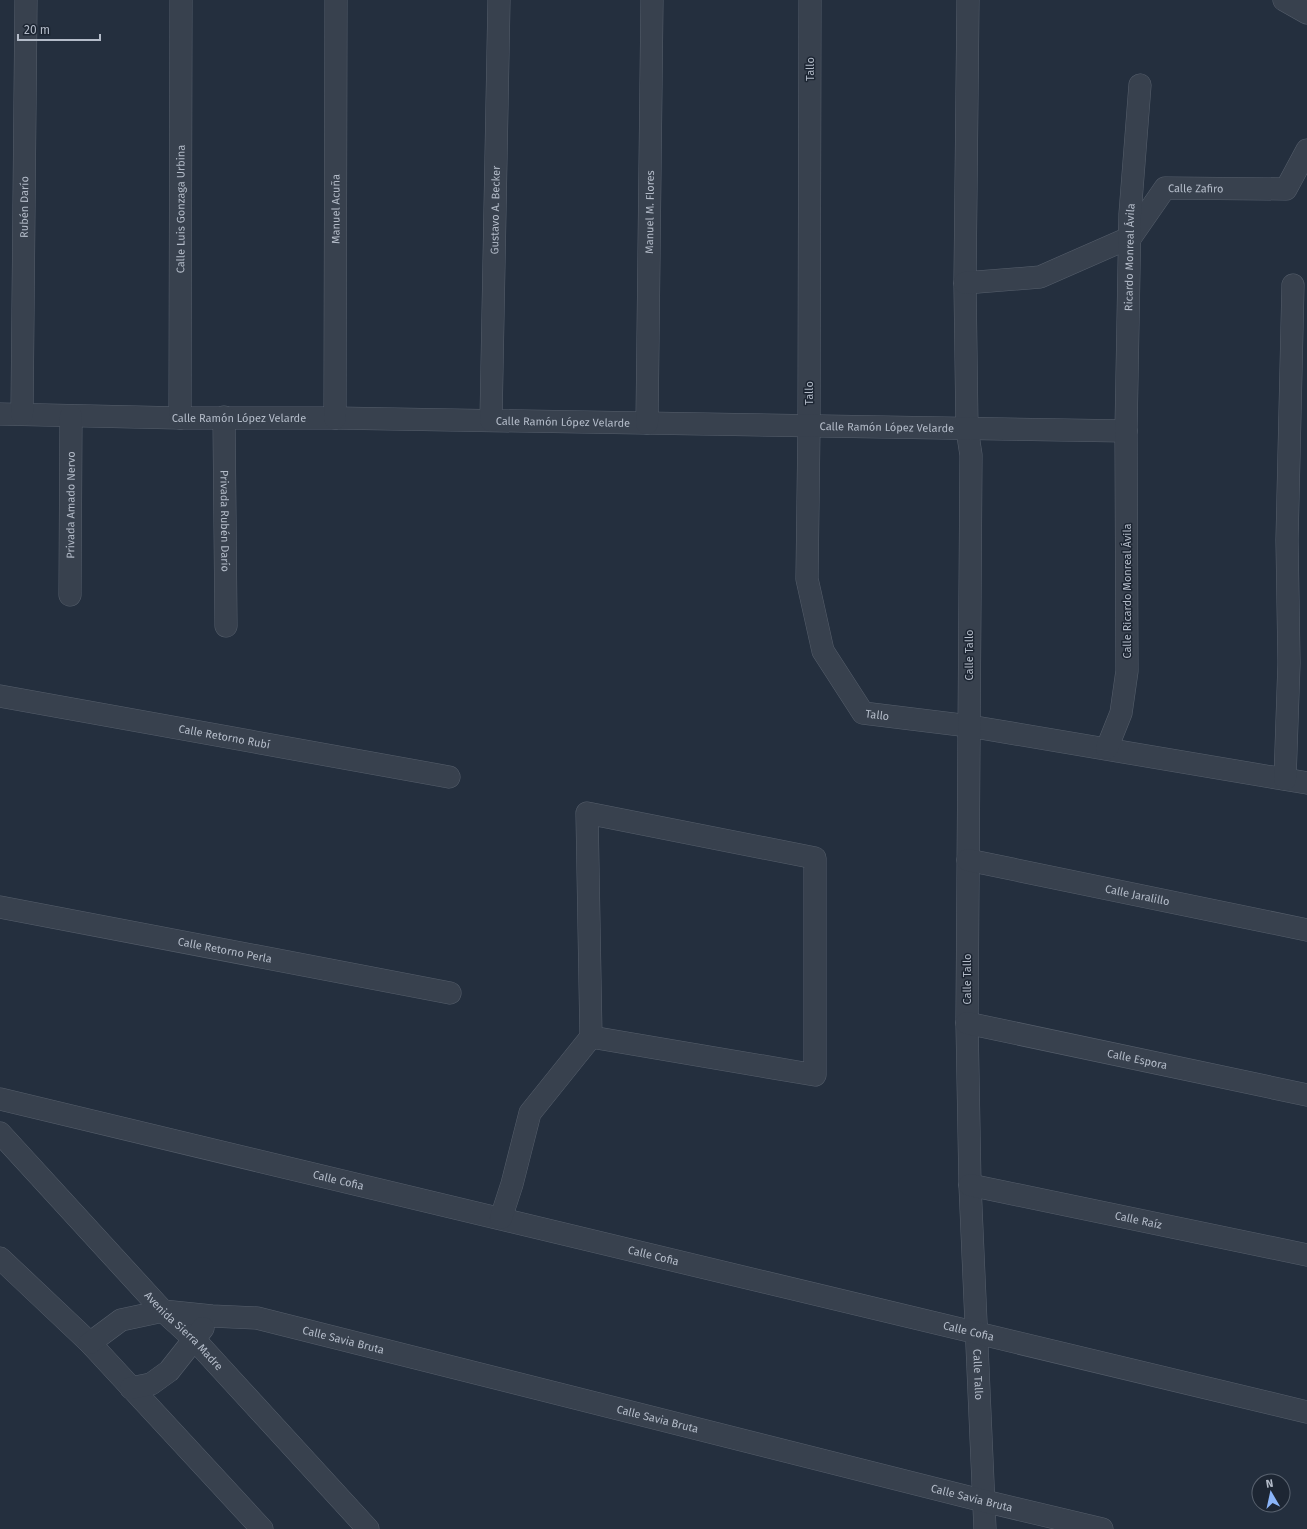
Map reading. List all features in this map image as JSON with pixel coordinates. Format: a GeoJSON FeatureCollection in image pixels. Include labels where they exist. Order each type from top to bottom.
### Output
{"type":"FeatureCollection","features":[{"type":"Feature","properties":{"kind":"street","name":"Rubén Darío"},"geometry":{"type":"LineString","coordinates":[[22,414],[26,0]]}},
{"type":"Feature","properties":{"kind":"street","name":"Calle Luis Gonzaga Urbina"},"geometry":{"type":"LineString","coordinates":[[180,418],[181,0]]}},
{"type":"Feature","properties":{"kind":"street","name":"Manuel Acuña"},"geometry":{"type":"LineString","coordinates":[[335,418],[336,0]]}},
{"type":"Feature","properties":{"kind":"street","name":"Gustavo A. Becker"},"geometry":{"type":"LineString","coordinates":[[491,420],[499,0]]}},
{"type":"Feature","properties":{"kind":"street","name":"Manuel M. Flores"},"geometry":{"type":"LineString","coordinates":[[647,423],[652,0]]}},
{"type":"Feature","properties":{"kind":"street","name":"Tallo"},"geometry":{"type":"LineString","coordinates":[[810,0],[809,426],[807,579],[823,651],[863,713],[969,726]]}},
{"type":"Feature","properties":{"kind":"street"},"geometry":{"type":"LineString","coordinates":[[967,429],[965,283],[968,0]]}},
{"type":"Feature","properties":{"kind":"street"},"geometry":{"type":"LineString","coordinates":[[1284,0],[1307,13]]}},
{"type":"Feature","properties":{"kind":"street","name":"Ricardo Monreal Ávila"},"geometry":{"type":"LineString","coordinates":[[1126,431],[1130,214],[1140,85]]}},
{"type":"Feature","properties":{"kind":"street","name":"Calle Zafiro"},"geometry":{"type":"LineString","coordinates":[[1130,237],[1165,188],[1286,189],[1307,150]]}},
{"type":"Feature","properties":{"kind":"street"},"geometry":{"type":"LineString","coordinates":[[965,283],[1040,277],[1130,237]]}},
{"type":"Feature","properties":{"kind":"street"},"geometry":{"type":"LineString","coordinates":[[1285,779],[1289,663],[1287,540],[1293,285]]}},
{"type":"Feature","properties":{"kind":"street","name":"Calle Ramón López Velarde"},"geometry":{"type":"LineString","coordinates":[[0,414],[180,418],[224,417],[491,420],[1126,431]]}},
{"type":"Feature","properties":{"kind":"street","name":"Privada Amado Nervo"},"geometry":{"type":"LineString","coordinates":[[70,595],[71,416]]}},
{"type":"Feature","properties":{"kind":"street","name":"Privada Rubén Darío"},"geometry":{"type":"LineString","coordinates":[[224,417],[226,626]]}},
{"type":"Feature","properties":{"kind":"street","name":"Calle Tallo"},"geometry":{"type":"LineString","coordinates":[[967,429],[970,455],[967,1023],[970,1185],[986,1529]]}},
{"type":"Feature","properties":{"kind":"street","name":"Calle Ricardo Monreal Ávila"},"geometry":{"type":"LineString","coordinates":[[1107,748],[1122,713],[1127,671],[1126,431]]}},
{"type":"Feature","properties":{"kind":"street","name":"Calle Retorno Rubí"},"geometry":{"type":"LineString","coordinates":[[0,696],[449,777]]}},
{"type":"Feature","properties":{"kind":"street"},"geometry":{"type":"LineString","coordinates":[[969,726],[1107,748],[1307,783]]}},
{"type":"Feature","properties":{"kind":"street"},"geometry":{"type":"LineString","coordinates":[[501,1218],[512,1184],[530,1113],[590,1037],[587,813],[815,858],[815,1075],[590,1037]]}},
{"type":"Feature","properties":{"kind":"street","name":"Calle Jaralillo"},"geometry":{"type":"LineString","coordinates":[[968,860],[1307,930]]}},
{"type":"Feature","properties":{"kind":"street","name":"Calle Retorno Perla"},"geometry":{"type":"LineString","coordinates":[[0,907],[450,993]]}},
{"type":"Feature","properties":{"kind":"street","name":"Calle Espora"},"geometry":{"type":"LineString","coordinates":[[967,1023],[1307,1095]]}},
{"type":"Feature","properties":{"kind":"street","name":"Calle Cofia"},"geometry":{"type":"LineString","coordinates":[[0,1099],[1307,1412]]}},
{"type":"Feature","properties":{"kind":"street","name":"Avenida Sierra Madre"},"geometry":{"type":"LineString","coordinates":[[0,1133],[163,1311],[194,1339],[368,1529]]}},
{"type":"Feature","properties":{"kind":"street","name":"Calle Raíz"},"geometry":{"type":"LineString","coordinates":[[970,1185],[1307,1255]]}},
{"type":"Feature","properties":{"kind":"street"},"geometry":{"type":"LineString","coordinates":[[0,1258],[90,1343],[262,1529]]}},
{"type":"Feature","properties":{"kind":"street","name":"Calle Savia Bruta"},"geometry":{"type":"LineString","coordinates":[[90,1343],[121,1320],[163,1311],[212,1316],[257,1318],[984,1501],[1102,1529]]}},
{"type":"Feature","properties":{"kind":"street"},"geometry":{"type":"LineString","coordinates":[[131,1388],[151,1384],[169,1371],[212,1316]]}}]}
